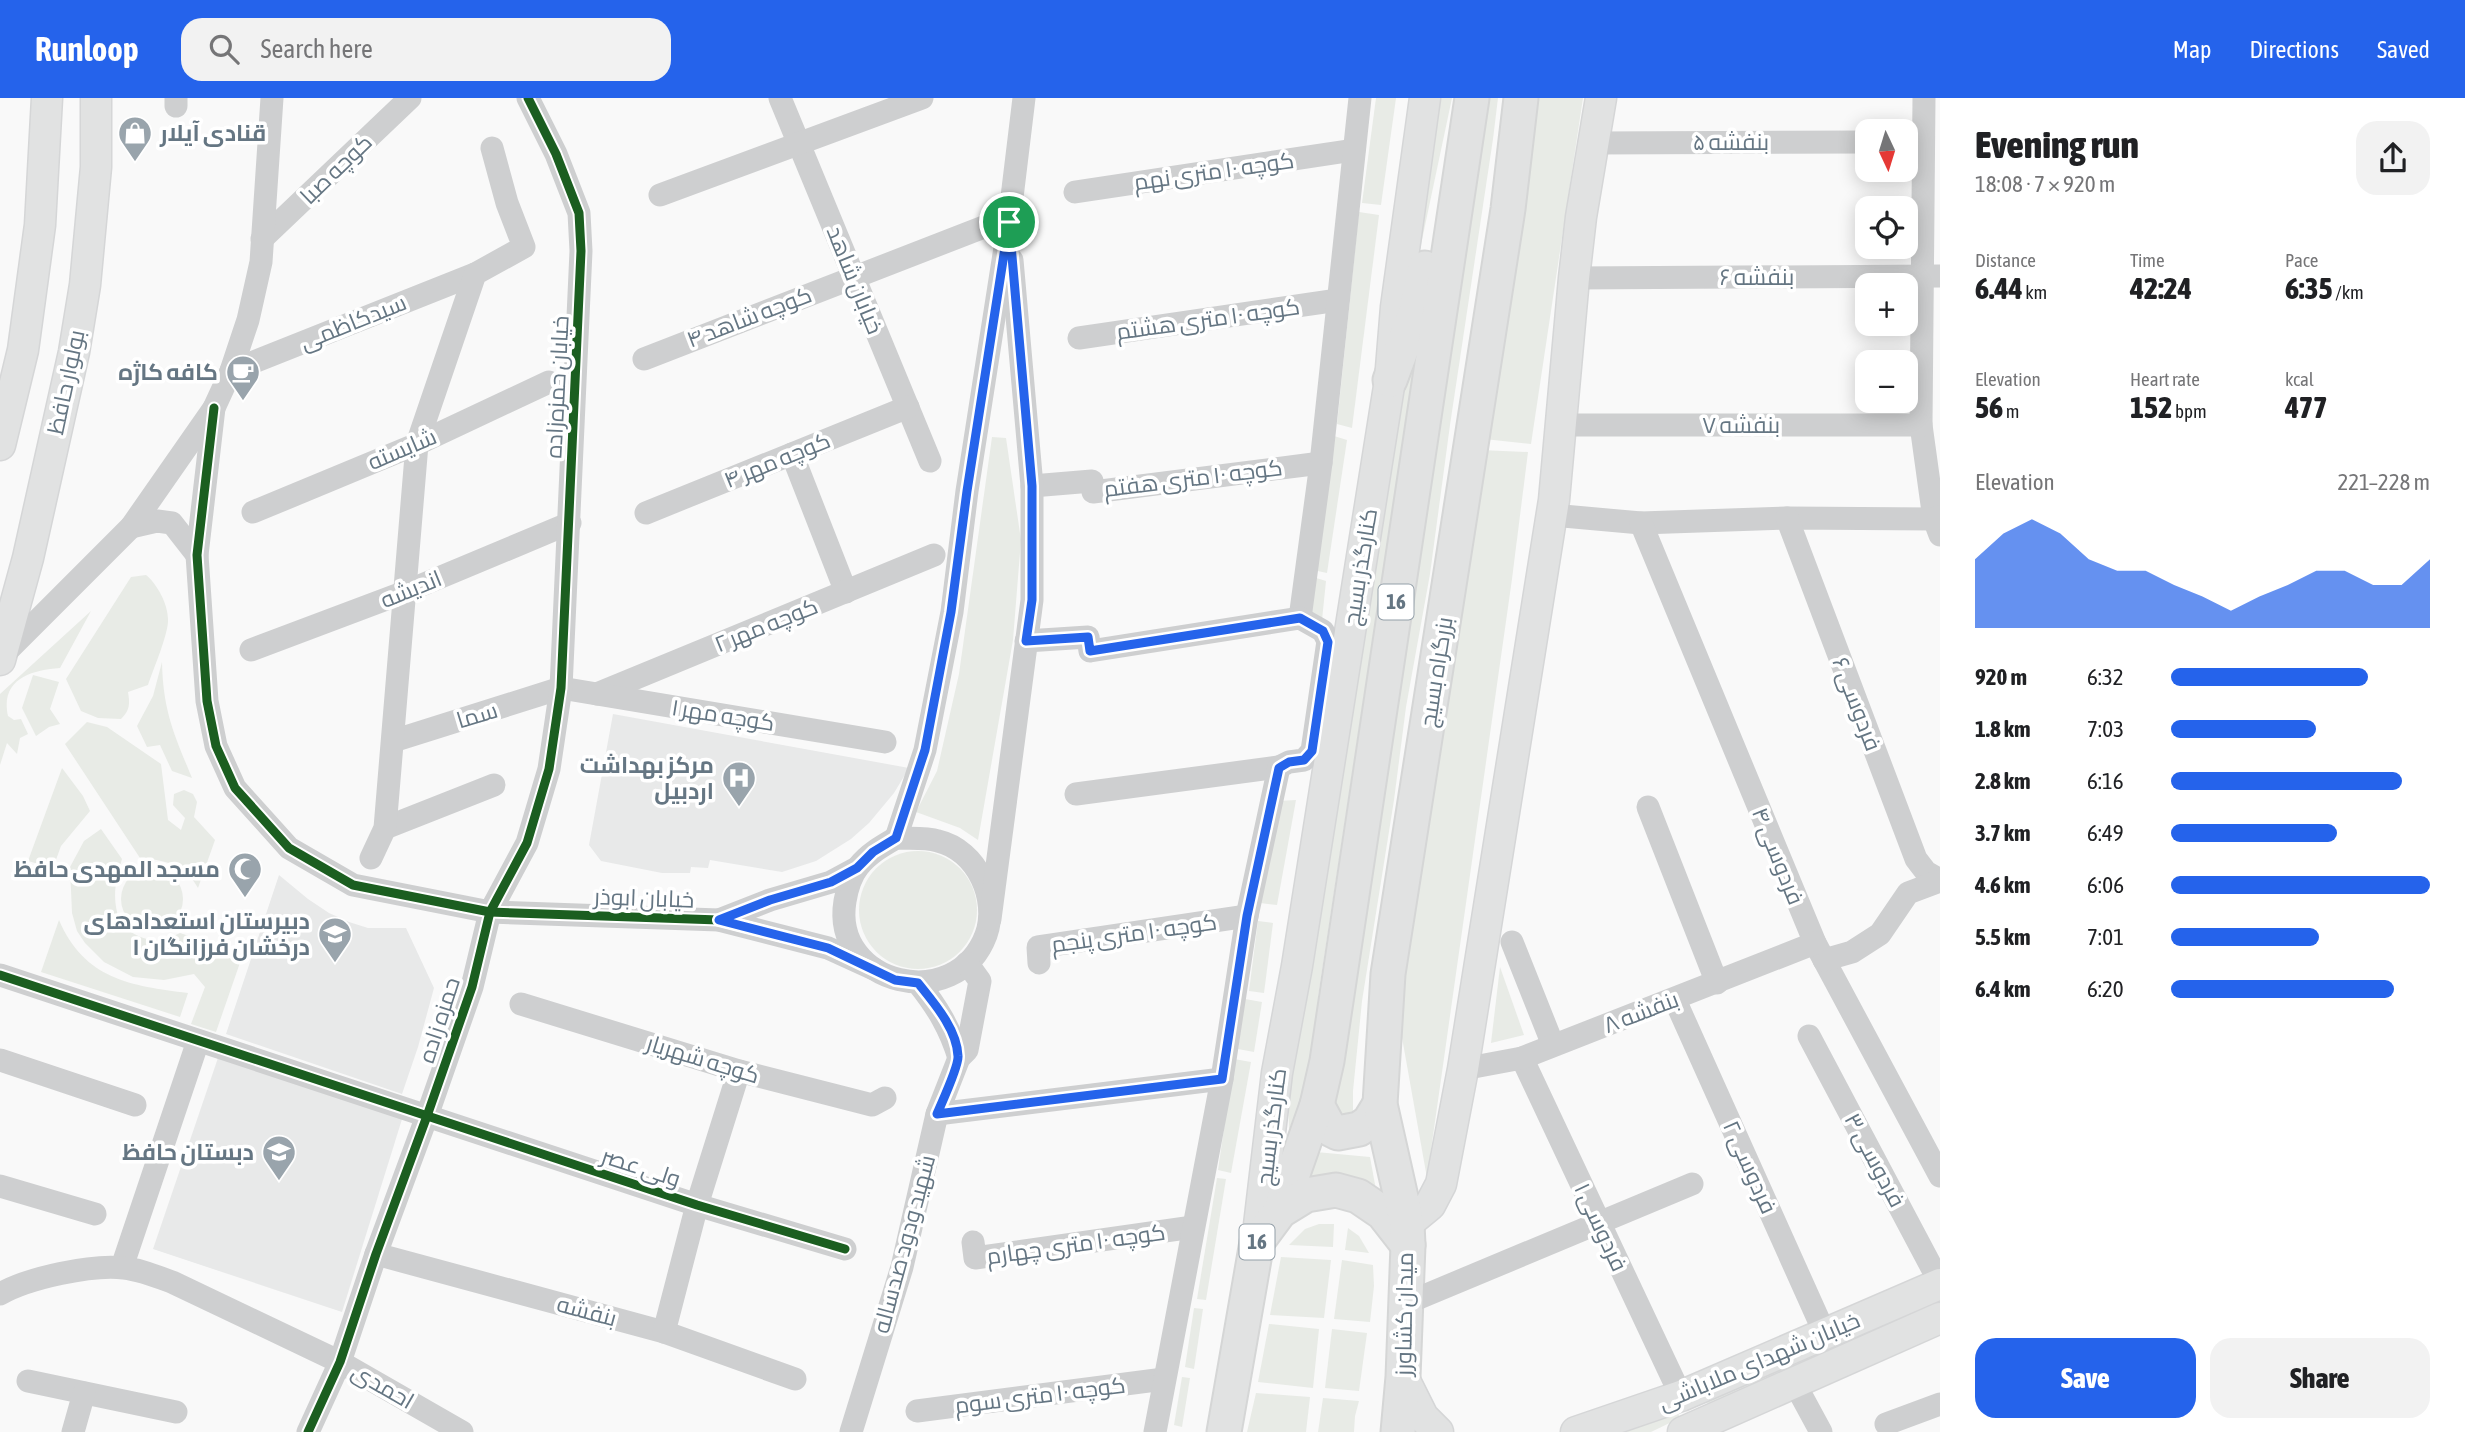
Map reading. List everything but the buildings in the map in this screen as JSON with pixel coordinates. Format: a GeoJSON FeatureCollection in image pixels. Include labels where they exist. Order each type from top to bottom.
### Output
{"type":"FeatureCollection","features":[{"type":"Feature","properties":{"kind":"highway"},"geometry":{"type":"LineString","coordinates":[[1390,380],[1416,310],[1461,98]]}},
{"type":"Feature","properties":{"kind":"highway","name":"16"},"geometry":{"type":"LineString","coordinates":[[1280,1211],[1317,1105],[1327,1061],[1472,98]]}},
{"type":"Feature","properties":{"kind":"highway","name":"بزرگراه بسیج"},"geometry":{"type":"LineString","coordinates":[[1407,1235],[1380,1104],[1388,974],[1508,209],[1521,98]]}},
{"type":"Feature","properties":{"kind":"highway"},"geometry":{"type":"LineString","coordinates":[[1317,1105],[1330,1129],[1338,1133],[1359,1129],[1369,1122],[1380,1104]]}},
{"type":"Feature","properties":{"kind":"highway","name":"میدان کشاورز"},"geometry":{"type":"LineString","coordinates":[[1224,1432],[1257,1242],[1280,1211],[1307,1195],[1336,1190],[1358,1196],[1383,1213],[1407,1235],[1407,1303],[1398,1432]]}},
{"type":"Feature","properties":{"kind":"main road"},"geometry":{"type":"LineString","coordinates":[[0,445],[23,350],[40,225],[47,98]]}},
{"type":"Feature","properties":{"kind":"main road","name":"بولوار حافظ"},"geometry":{"type":"LineString","coordinates":[[1,657],[28,558],[74,352],[85,285],[96,167],[96,98]]}},
{"type":"Feature","properties":{"kind":"main road","name":"کنارگذر بسیج"},"geometry":{"type":"LineString","coordinates":[[1257,1242],[1277,1073],[1297,966],[1390,380],[1396,307],[1425,98]]}},
{"type":"Feature","properties":{"kind":"main road"},"geometry":{"type":"LineString","coordinates":[[1407,1235],[1430,1205],[1441,1184],[1463,1069],[1552,516],[1581,217],[1601,98]]}},
{"type":"Feature","properties":{"kind":"main road","name":"خیابان شهدای ملاباشی"},"geometry":{"type":"LineString","coordinates":[[1576,1432],[1681,1395],[1940,1283]]}},
{"type":"Feature","properties":{"kind":"main road","name":"خیابان شهدای ملاباشی"},"geometry":{"type":"LineString","coordinates":[[1702,1428],[1940,1318]]}},
{"type":"Feature","properties":{"kind":"main road"},"geometry":{"type":"LineString","coordinates":[[1403,1377],[1423,1417],[1438,1432]]}},
{"type":"Feature","properties":{"kind":"main road"},"geometry":{"type":"LineString","coordinates":[[1681,1395],[1699,1405],[1702,1428]]}},
{"type":"Feature","properties":{"kind":"street"},"geometry":{"type":"LineString","coordinates":[[1,657],[131,527],[214,408],[231,371],[248,320],[261,262],[272,98]]}},
{"type":"Feature","properties":{"kind":"street","name":"کوچه صبا"},"geometry":{"type":"LineString","coordinates":[[262,239],[410,98]]}},
{"type":"Feature","properties":{"kind":"street","name":"خیابان حمزه‌زاده"},"geometry":{"type":"LineString","coordinates":[[528,98],[556,153],[579,214],[581,287],[561,688]]}},
{"type":"Feature","properties":{"kind":"street","name":"خیابان شاهد"},"geometry":{"type":"LineString","coordinates":[[780,98],[930,461]]}},
{"type":"Feature","properties":{"kind":"street"},"geometry":{"type":"LineString","coordinates":[[660,195],[922,98]]}},
{"type":"Feature","properties":{"kind":"street"},"geometry":{"type":"LineString","coordinates":[[896,838],[925,750],[949,624],[999,224],[1024,98]]}},
{"type":"Feature","properties":{"kind":"street"},"geometry":{"type":"LineString","coordinates":[[1300,618],[1321,463],[1360,98]]}},
{"type":"Feature","properties":{"kind":"street"},"geometry":{"type":"LineString","coordinates":[[1552,516],[1641,523],[1787,518],[1938,523],[1922,425],[1931,276],[1923,141],[1924,98]]}},
{"type":"Feature","properties":{"kind":"street","name":"بنفشه ۵"},"geometry":{"type":"LineString","coordinates":[[1595,143],[1855,142]]}},
{"type":"Feature","properties":{"kind":"street","name":"سیدکاظمی"},"geometry":{"type":"LineString","coordinates":[[231,371],[475,274],[524,247],[507,203],[492,148]]}},
{"type":"Feature","properties":{"kind":"street","name":"کوچه ۱۰ متری نهم"},"geometry":{"type":"LineString","coordinates":[[1074,192],[1354,150]]}},
{"type":"Feature","properties":{"kind":"street"},"geometry":{"type":"LineString","coordinates":[[857,868],[847,888],[844,910],[847,932],[857,953],[874,969],[895,980],[918,983],[940,979],[957,972],[980,948],[990,919],[1032,600],[1032,486],[999,224]]}},
{"type":"Feature","properties":{"kind":"street","name":"کوچه شاهد ۴"},"geometry":{"type":"LineString","coordinates":[[644,359],[854,276],[999,224]]}},
{"type":"Feature","properties":{"kind":"street"},"geometry":{"type":"LineString","coordinates":[[371,858],[385,828],[417,444],[475,274]]}},
{"type":"Feature","properties":{"kind":"street","name":"بنفشه ۶"},"geometry":{"type":"LineString","coordinates":[[1574,278],[1931,276]]}},
{"type":"Feature","properties":{"kind":"street","name":"کوچه ۱۰ متری هشتم"},"geometry":{"type":"LineString","coordinates":[[1079,338],[1338,300]]}},
{"type":"Feature","properties":{"kind":"street","name":"شایسته"},"geometry":{"type":"LineString","coordinates":[[253,512],[417,444],[549,382]]}},
{"type":"Feature","properties":{"kind":"street","name":"کوچه مهر ۴"},"geometry":{"type":"LineString","coordinates":[[646,513],[908,407]]}},
{"type":"Feature","properties":{"kind":"street","name":"خیابان ابوذر"},"geometry":{"type":"LineString","coordinates":[[214,408],[197,555],[206,701],[216,746],[235,788],[289,848],[353,885],[489,912],[719,920],[828,948],[874,969]]}},
{"type":"Feature","properties":{"kind":"street","name":"بنفشه ۷"},"geometry":{"type":"LineString","coordinates":[[1561,425],[1922,425]]}},
{"type":"Feature","properties":{"kind":"street"},"geometry":{"type":"LineString","coordinates":[[792,454],[846,592]]}},
{"type":"Feature","properties":{"kind":"street","name":"کوچه ۱۰ متری هفتم"},"geometry":{"type":"LineString","coordinates":[[1032,486],[1092,481],[1093,492],[1321,463]]}},
{"type":"Feature","properties":{"kind":"street","name":"فردوسی ۶"},"geometry":{"type":"LineString","coordinates":[[1787,518],[1916,859],[1926,872],[1940,880]]}},
{"type":"Feature","properties":{"kind":"street"},"geometry":{"type":"LineString","coordinates":[[131,527],[157,521],[172,523],[197,555]]}},
{"type":"Feature","properties":{"kind":"street","name":"اندیشه"},"geometry":{"type":"LineString","coordinates":[[251,650],[405,592],[570,523]]}},
{"type":"Feature","properties":{"kind":"street","name":"فردوسی ۴"},"geometry":{"type":"LineString","coordinates":[[1641,523],[1819,952],[1940,1176]]}},
{"type":"Feature","properties":{"kind":"street","name":"کوچه مهر ۲"},"geometry":{"type":"LineString","coordinates":[[597,695],[934,555]]}},
{"type":"Feature","properties":{"kind":"street"},"geometry":{"type":"LineString","coordinates":[[1026,641],[1088,637],[1090,651],[1300,618],[1323,631],[1328,642],[1312,751],[1304,760],[1289,762],[1279,768],[1076,794]]}},
{"type":"Feature","properties":{"kind":"street","name":"کوچه مهر ۱"},"geometry":{"type":"LineString","coordinates":[[561,688],[885,742]]}},
{"type":"Feature","properties":{"kind":"street","name":"سما"},"geometry":{"type":"LineString","coordinates":[[393,741],[561,688]]}},
{"type":"Feature","properties":{"kind":"street","name":"حمزه زاده"},"geometry":{"type":"LineString","coordinates":[[308,1432],[340,1362],[472,987],[489,912],[527,843],[549,769],[561,688]]}},
{"type":"Feature","properties":{"kind":"street"},"geometry":{"type":"LineString","coordinates":[[1155,1432],[1222,1079],[1247,916],[1279,768]]}},
{"type":"Feature","properties":{"kind":"street"},"geometry":{"type":"LineString","coordinates":[[385,828],[494,785]]}},
{"type":"Feature","properties":{"kind":"street"},"geometry":{"type":"LineString","coordinates":[[1648,807],[1717,983]]}},
{"type":"Feature","properties":{"kind":"street"},"geometry":{"type":"LineString","coordinates":[[719,920],[770,900],[831,882],[857,868],[873,852],[896,838],[939,841],[961,852],[978,871],[988,894],[990,919]]}},
{"type":"Feature","properties":{"kind":"street","name":"بنفشه ۸"},"geometry":{"type":"LineString","coordinates":[[1463,1069],[1522,1058],[1717,983],[1819,952],[1852,952],[1880,934],[1908,893],[1940,880]]}},
{"type":"Feature","properties":{"kind":"street","name":"کوچه ۱۰ متری پنجم"},"geometry":{"type":"LineString","coordinates":[[1039,963],[1038,947],[1247,916]]}},
{"type":"Feature","properties":{"kind":"street"},"geometry":{"type":"LineString","coordinates":[[1512,942],[1553,1045]]}},
{"type":"Feature","properties":{"kind":"street","name":"شهید ودود صدساله"},"geometry":{"type":"LineString","coordinates":[[852,1432],[902,1267],[937,1114],[959,1058],[967,1050],[980,981],[967,963]]}},
{"type":"Feature","properties":{"kind":"street","name":"ولی عصر"},"geometry":{"type":"LineString","coordinates":[[0,975],[697,1205],[845,1250]]}},
{"type":"Feature","properties":{"kind":"street"},"geometry":{"type":"LineString","coordinates":[[918,983],[943,1017],[952,1034],[959,1058]]}},
{"type":"Feature","properties":{"kind":"street","name":"فردوسی ۲"},"geometry":{"type":"LineString","coordinates":[[1675,1000],[1825,1334]]}},
{"type":"Feature","properties":{"kind":"street","name":"کوچه شهریار"},"geometry":{"type":"LineString","coordinates":[[521,1004],[739,1071],[872,1105],[885,1098]]}},
{"type":"Feature","properties":{"kind":"street","name":"فردوسی ۳"},"geometry":{"type":"LineString","coordinates":[[1809,1037],[1940,1283]]}},
{"type":"Feature","properties":{"kind":"street"},"geometry":{"type":"LineString","coordinates":[[0,1294],[40,1278],[82,1270],[122,1267],[198,1041]]}},
{"type":"Feature","properties":{"kind":"street","name":"فردوسی ۱"},"geometry":{"type":"LineString","coordinates":[[1522,1058],[1681,1395]]}},
{"type":"Feature","properties":{"kind":"street"},"geometry":{"type":"LineString","coordinates":[[0,1060],[135,1105]]}},
{"type":"Feature","properties":{"kind":"street"},"geometry":{"type":"LineString","coordinates":[[664,1332],[697,1205],[739,1071]]}},
{"type":"Feature","properties":{"kind":"street"},"geometry":{"type":"LineString","coordinates":[[937,1114],[1222,1079]]}},
{"type":"Feature","properties":{"kind":"street"},"geometry":{"type":"LineString","coordinates":[[1407,1303],[1692,1184]]}},
{"type":"Feature","properties":{"kind":"street"},"geometry":{"type":"LineString","coordinates":[[0,1186],[95,1214]]}},
{"type":"Feature","properties":{"kind":"street","name":"کوچه ۱۰ متری چهارم"},"geometry":{"type":"LineString","coordinates":[[973,1241],[975,1258],[1193,1227]]}},
{"type":"Feature","properties":{"kind":"street","name":"بنفشه"},"geometry":{"type":"LineString","coordinates":[[376,1254],[664,1332],[795,1379]]}},
{"type":"Feature","properties":{"kind":"street","name":"احمدی"},"geometry":{"type":"LineString","coordinates":[[122,1267],[172,1282],[340,1362],[462,1432]]}},
{"type":"Feature","properties":{"kind":"street","name":"کوچه ۱۰ متری سوم"},"geometry":{"type":"LineString","coordinates":[[917,1411],[1164,1379]]}},
{"type":"Feature","properties":{"kind":"street"},"geometry":{"type":"LineString","coordinates":[[28,1381],[176,1412]]}},
{"type":"Feature","properties":{"kind":"street"},"geometry":{"type":"LineString","coordinates":[[1795,1384],[1821,1432]]}},
{"type":"Feature","properties":{"kind":"street"},"geometry":{"type":"LineString","coordinates":[[73,1432],[84,1393]]}},
{"type":"Feature","properties":{"kind":"street"},"geometry":{"type":"LineString","coordinates":[[1886,1423],[1940,1405]]}},
{"type":"Feature","properties":{"kind":"shaded area"},"geometry":{"type":"Polygon","coordinates":[[[1376,98],[1396,98],[1381,205],[1362,203],[1376,98]]]}},
{"type":"Feature","properties":{"kind":"shaded area"},"geometry":{"type":"Polygon","coordinates":[[[1436,98],[1452,98],[1404,325],[1436,98]]]}},
{"type":"Feature","properties":{"kind":"shaded area"},"geometry":{"type":"Polygon","coordinates":[[[1486,98],[1498,98],[1493,139],[1430,574],[1406,707],[1362,1001],[1353,1117],[1331,1115],[1418,572],[1486,98]]]}},
{"type":"Feature","properties":{"kind":"shaded area"},"geometry":{"type":"Polygon","coordinates":[[[1535,98],[1583,98],[1531,444],[1484,439],[1535,98]]]}},
{"type":"Feature","properties":{"kind":"shaded area"},"geometry":{"type":"Polygon","coordinates":[[[1359,212],[1379,215],[1352,428],[1337,424],[1359,212]]]}},
{"type":"Feature","properties":{"kind":"shaded area"},"geometry":{"type":"Polygon","coordinates":[[[1422,314],[1318,997],[1316,1050],[1289,1130],[1288,1095],[1366,572],[1409,361],[1422,314]]]}},
{"type":"Feature","properties":{"kind":"shaded area"},"geometry":{"type":"Polygon","coordinates":[[[1334,436],[1347,440],[1327,573],[1313,570],[1334,436]]]}},
{"type":"Feature","properties":{"kind":"shaded area"},"geometry":{"type":"Polygon","coordinates":[[[992,437],[1006,438],[1021,540],[1013,640],[978,840],[960,828],[916,812],[937,771],[959,674],[992,437]]]}},
{"type":"Feature","properties":{"kind":"shaded area"},"geometry":{"type":"Polygon","coordinates":[[[1480,450],[1528,452],[1427,1178],[1398,1015],[1480,450]]]}},
{"type":"Feature","properties":{"kind":"shaded area"},"geometry":{"type":"Polygon","coordinates":[[[146,575],[161,595],[168,613],[168,625],[160,652],[148,685],[128,692],[129,707],[121,719],[98,718],[81,711],[66,679],[131,577],[146,575]]]}},
{"type":"Feature","properties":{"kind":"shaded area"},"geometry":{"type":"Polygon","coordinates":[[[1313,577],[1326,581],[1322,620],[1309,612],[1313,577]]]}},
{"type":"Feature","properties":{"kind":"shaded area"},"geometry":{"type":"Polygon","coordinates":[[[91,611],[60,668],[38,671],[20,679],[13,686],[7,704],[8,716],[14,720],[21,719],[28,734],[20,738],[17,754],[7,743],[0,765],[0,694],[91,611]]]}},
{"type":"Feature","properties":{"kind":"shaded area"},"geometry":{"type":"Polygon","coordinates":[[[162,662],[167,709],[192,778],[172,771],[160,745],[147,747],[137,726],[153,696],[162,662]]]}},
{"type":"Feature","properties":{"kind":"shaded area"},"geometry":{"type":"Polygon","coordinates":[[[33,675],[59,682],[50,709],[60,724],[49,727],[36,736],[22,708],[33,675]]]}},
{"type":"Feature","properties":{"kind":"shaded area","name":"مرکز بهداشت اردبیل"},"geometry":{"type":"Polygon","coordinates":[[[613,714],[909,768],[894,793],[869,823],[851,839],[816,861],[782,872],[710,860],[708,868],[691,867],[690,873],[662,873],[601,861],[589,845],[613,714]]]}},
{"type":"Feature","properties":{"kind":"shaded area"},"geometry":{"type":"Polygon","coordinates":[[[87,722],[107,727],[161,764],[168,820],[181,830],[185,818],[173,805],[174,794],[184,790],[193,794],[197,802],[194,817],[215,840],[198,888],[187,874],[174,865],[140,858],[65,744],[87,722]]]}},
{"type":"Feature","properties":{"kind":"shaded area"},"geometry":{"type":"Polygon","coordinates":[[[62,768],[83,796],[90,811],[61,846],[53,868],[28,861],[62,768]]]}},
{"type":"Feature","properties":{"kind":"shaded area"},"geometry":{"type":"Polygon","coordinates":[[[1296,800],[1277,905],[1260,903],[1279,801],[1296,800]]]}},
{"type":"Feature","properties":{"kind":"shaded area"},"geometry":{"type":"Polygon","coordinates":[[[101,829],[122,859],[115,893],[121,926],[150,940],[180,933],[243,954],[216,1032],[191,1024],[205,987],[194,974],[164,980],[133,977],[104,962],[77,931],[72,913],[70,867],[84,841],[101,829]]]}},
{"type":"Feature","properties":{"kind":"shaded area"},"geometry":{"type":"Polygon","coordinates":[[[918,851],[941,855],[960,868],[973,887],[977,910],[973,933],[960,952],[941,965],[918,969],[895,965],[876,952],[863,933],[859,910],[863,887],[876,868],[895,855],[918,851]]]}},
{"type":"Feature","properties":{"kind":"shaded area"},"geometry":{"type":"Polygon","coordinates":[[[152,868],[174,877],[183,899],[174,921],[152,930],[130,921],[121,899],[130,877],[152,868]]]}},
{"type":"Feature","properties":{"kind":"shaded area","name":"دبیرستان استعدادهای درخشان فرزانگان ۱"},"geometry":{"type":"Polygon","coordinates":[[[279,875],[308,899],[349,922],[368,928],[406,928],[434,988],[402,1094],[226,1034],[279,875]]]}},
{"type":"Feature","properties":{"kind":"shaded area"},"geometry":{"type":"Polygon","coordinates":[[[59,920],[69,940],[96,967],[129,982],[188,993],[180,1017],[41,972],[59,920]]]}},
{"type":"Feature","properties":{"kind":"shaded area"},"geometry":{"type":"Polygon","coordinates":[[[1258,921],[1273,923],[1264,993],[1249,991],[1258,921]]]}},
{"type":"Feature","properties":{"kind":"shaded area"},"geometry":{"type":"Polygon","coordinates":[[[1500,967],[1524,1035],[1491,1043],[1500,967]]]}},
{"type":"Feature","properties":{"kind":"shaded area"},"geometry":{"type":"Polygon","coordinates":[[[1245,999],[1262,1002],[1254,1052],[1238,1049],[1245,999]]]}},
{"type":"Feature","properties":{"kind":"shaded area","name":"دبستان حافظ"},"geometry":{"type":"Polygon","coordinates":[[[220,1052],[403,1116],[342,1312],[153,1249],[220,1052]]]}},
{"type":"Feature","properties":{"kind":"shaded area"},"geometry":{"type":"Polygon","coordinates":[[[1234,1059],[1251,1062],[1231,1173],[1218,1170],[1234,1059]]]}},
{"type":"Feature","properties":{"kind":"shaded area"},"geometry":{"type":"Polygon","coordinates":[[[1316,1152],[1370,1157],[1376,1190],[1301,1176],[1316,1152]]]}},
{"type":"Feature","properties":{"kind":"shaded area"},"geometry":{"type":"Polygon","coordinates":[[[1217,1178],[1226,1179],[1206,1300],[1197,1299],[1217,1178]]]}},
{"type":"Feature","properties":{"kind":"shaded area"},"geometry":{"type":"Polygon","coordinates":[[[1319,1224],[1334,1224],[1333,1247],[1289,1245],[1305,1229],[1319,1224]]]}},
{"type":"Feature","properties":{"kind":"shaded area"},"geometry":{"type":"Polygon","coordinates":[[[1348,1228],[1359,1236],[1369,1253],[1345,1250],[1348,1228]]]}},
{"type":"Feature","properties":{"kind":"shaded area"},"geometry":{"type":"Polygon","coordinates":[[[1281,1257],[1331,1260],[1324,1318],[1270,1315],[1281,1257]]]}},
{"type":"Feature","properties":{"kind":"shaded area"},"geometry":{"type":"Polygon","coordinates":[[[1342,1260],[1373,1265],[1374,1286],[1370,1322],[1334,1319],[1342,1260]]]}},
{"type":"Feature","properties":{"kind":"shaded area"},"geometry":{"type":"Polygon","coordinates":[[[1940,1293],[1940,1310],[1721,1408],[1707,1403],[1711,1395],[1940,1293]]]}},
{"type":"Feature","properties":{"kind":"shaded area"},"geometry":{"type":"Polygon","coordinates":[[[1194,1308],[1203,1309],[1194,1369],[1185,1367],[1194,1308]]]}},
{"type":"Feature","properties":{"kind":"shaded area"},"geometry":{"type":"Polygon","coordinates":[[[1269,1324],[1319,1329],[1313,1388],[1258,1382],[1269,1324]]]}},
{"type":"Feature","properties":{"kind":"shaded area"},"geometry":{"type":"Polygon","coordinates":[[[1332,1329],[1367,1333],[1359,1391],[1325,1388],[1332,1329]]]}},
{"type":"Feature","properties":{"kind":"shaded area"},"geometry":{"type":"Polygon","coordinates":[[[1182,1377],[1190,1378],[1182,1427],[1174,1425],[1182,1377]]]}},
{"type":"Feature","properties":{"kind":"shaded area"},"geometry":{"type":"Polygon","coordinates":[[[1256,1393],[1310,1397],[1306,1432],[1247,1432],[1256,1393]]]}},
{"type":"Feature","properties":{"kind":"shaded area"},"geometry":{"type":"Polygon","coordinates":[[[1323,1398],[1359,1401],[1354,1432],[1318,1432],[1323,1398]]]}},
{"type":"Feature","properties":{"kind":"shaded area"},"geometry":{"type":"Polygon","coordinates":[[[1676,1408],[1680,1418],[1651,1432],[1626,1432],[1676,1408]]]}},
{"type":"Feature","properties":{"kind":"cycle path"},"geometry":{"type":"LineString","coordinates":[[308,1432],[340,1362],[427,1116],[472,987],[490,912],[527,843],[549,769],[561,688],[581,251],[579,213],[556,154],[528,98]]}},
{"type":"Feature","properties":{"kind":"cycle path"},"geometry":{"type":"LineString","coordinates":[[214,408],[197,555],[207,701],[216,746],[235,788],[289,848],[353,885],[490,912],[719,920],[828,948],[874,969]]}},
{"type":"Feature","properties":{"kind":"cycle path"},"geometry":{"type":"LineString","coordinates":[[0,975],[697,1205],[845,1249]]}},
{"type":"Feature","properties":{"kind":"place","name":"قنادی آیلار"},"geometry":{"type":"Point","coordinates":[135,163]}},
{"type":"Feature","properties":{"kind":"place","name":"کافه کاژه"},"geometry":{"type":"Point","coordinates":[243,402]}},
{"type":"Feature","properties":{"kind":"place","name":"مرکز بهداشت اردبیل"},"geometry":{"type":"Point","coordinates":[739,808]}},
{"type":"Feature","properties":{"kind":"place","name":"مسجد المهدی حافظ"},"geometry":{"type":"Point","coordinates":[245,899]}},
{"type":"Feature","properties":{"kind":"place","name":"دبیرستان استعدادهای درخشان فرزانگان ۱"},"geometry":{"type":"Point","coordinates":[335,964]}},
{"type":"Feature","properties":{"kind":"place","name":"دبستان حافظ"},"geometry":{"type":"Point","coordinates":[279,1182]}},
{"type":"Feature","properties":{"kind":"route"},"geometry":{"type":"LineString","coordinates":[[1009,222],[1032,486],[1032,600],[1026,641],[1088,637],[1090,651],[1300,618],[1323,631],[1328,642],[1312,751],[1304,760],[1289,762],[1279,768],[1247,916],[1222,1079],[937,1114],[959,1058],[952,1034],[943,1017],[918,983],[895,980],[828,948],[719,920],[770,900],[831,882],[857,868],[873,852],[896,838],[925,750],[951,612],[1009,222]]}}]}
